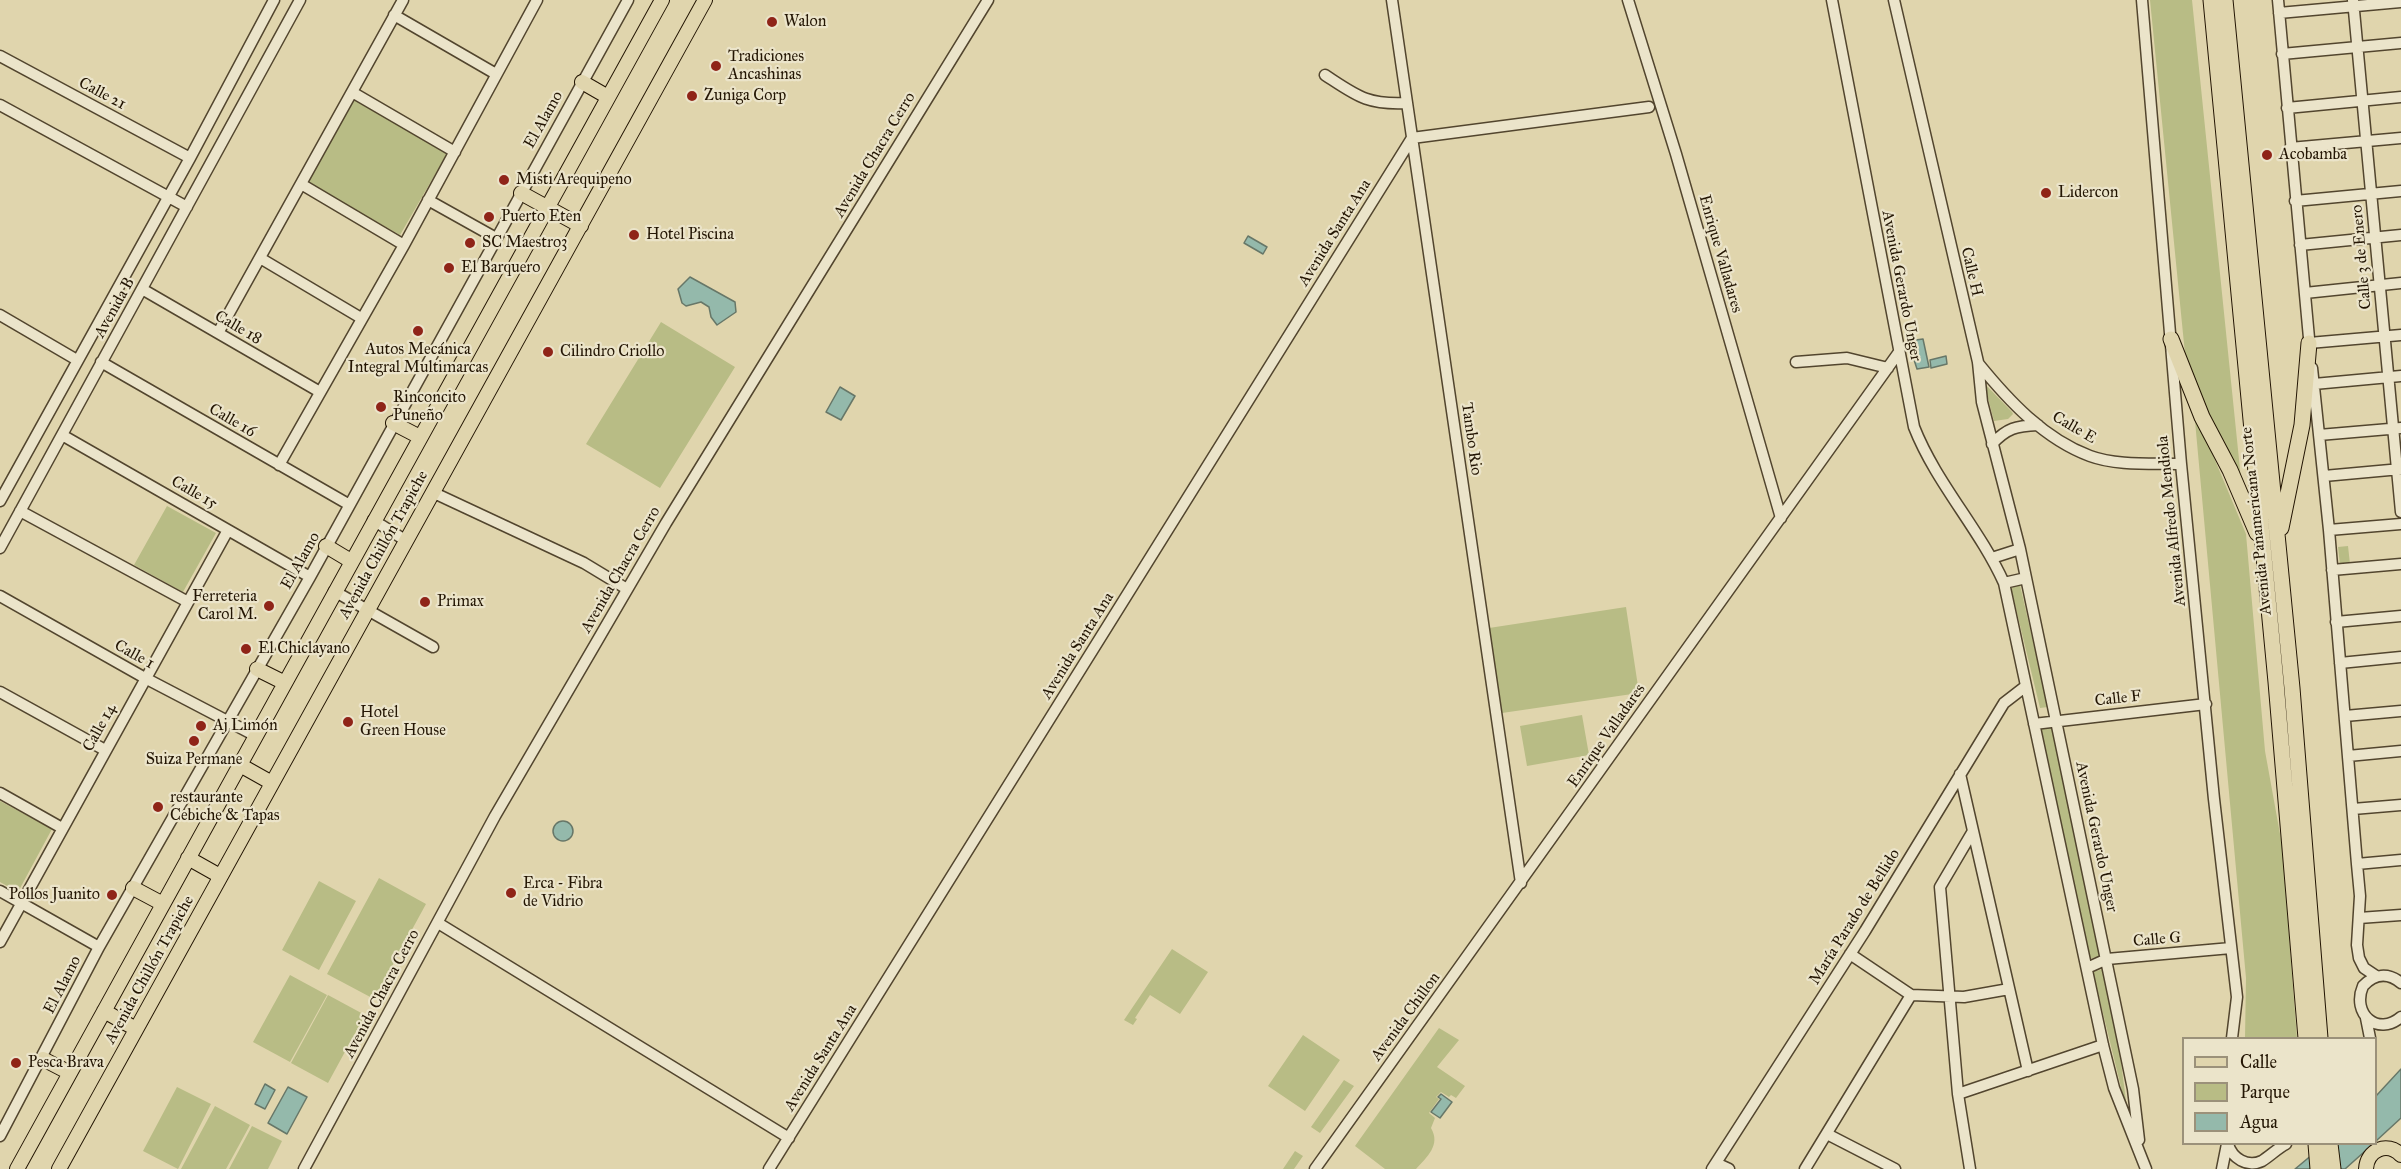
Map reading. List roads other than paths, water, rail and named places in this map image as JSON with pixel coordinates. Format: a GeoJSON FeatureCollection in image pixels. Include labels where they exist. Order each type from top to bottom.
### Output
{"type":"FeatureCollection","features":[{"type":"Feature","properties":{"kind":"highway","name":"Avenida Panamericana Norte"},"geometry":{"type":"LineString","coordinates":[[2211,0],[2271,547],[2320,1037]]}},
{"type":"Feature","properties":{"kind":"highway","name":"Avenida Panamericana Norte"},"geometry":{"type":"LineString","coordinates":[[2225,0],[2271,547],[2306,1037]]}},
{"type":"Feature","properties":{"kind":"highway"},"geometry":{"type":"LineString","coordinates":[[2171,339],[2202,417],[2271,547]]}},
{"type":"Feature","properties":{"kind":"highway"},"geometry":{"type":"LineString","coordinates":[[2271,547],[2301,425],[2310,343]]}},
{"type":"Feature","properties":{"kind":"highway"},"geometry":{"type":"LineString","coordinates":[[2316,1145],[2318,1169]]}},
{"type":"Feature","properties":{"kind":"highway"},"geometry":{"type":"LineString","coordinates":[[2330,1145],[2333,1169]]}},
{"type":"Feature","properties":{"kind":"main road","name":"Avenida Chillón Trapiche"},"geometry":{"type":"LineString","coordinates":[[17,1169],[373,520],[662,0]]}},
{"type":"Feature","properties":{"kind":"main road","name":"Avenida Chillón Trapiche"},"geometry":{"type":"LineString","coordinates":[[59,1169],[705,0]]}},
{"type":"Feature","properties":{"kind":"main road"},"geometry":{"type":"LineString","coordinates":[[582,82],[608,97]]}},
{"type":"Feature","properties":{"kind":"main road"},"geometry":{"type":"LineString","coordinates":[[521,193],[581,226]]}},
{"type":"Feature","properties":{"kind":"main road"},"geometry":{"type":"LineString","coordinates":[[393,423],[420,437]]}},
{"type":"Feature","properties":{"kind":"main road"},"geometry":{"type":"LineString","coordinates":[[326,546],[351,561]]}},
{"type":"Feature","properties":{"kind":"main road"},"geometry":{"type":"LineString","coordinates":[[257,669],[285,683]]}},
{"type":"Feature","properties":{"kind":"main road"},"geometry":{"type":"LineString","coordinates":[[240,765],[272,783]]}},
{"type":"Feature","properties":{"kind":"main road"},"geometry":{"type":"LineString","coordinates":[[188,858],[220,876]]}},
{"type":"Feature","properties":{"kind":"main road"},"geometry":{"type":"LineString","coordinates":[[133,888],[163,904]]}},
{"type":"Feature","properties":{"kind":"main road"},"geometry":{"type":"LineString","coordinates":[[104,1011],[136,1029]]}},
{"type":"Feature","properties":{"kind":"main road"},"geometry":{"type":"LineString","coordinates":[[42,1059],[70,1073]]}},
{"type":"Feature","properties":{"kind":"main road"},"geometry":{"type":"LineString","coordinates":[[2365,1166],[2375,1151],[2401,1146]]}},
{"type":"Feature","properties":{"kind":"main road"},"geometry":{"type":"LineString","coordinates":[[2386,1148],[2401,1155]]}},
{"type":"Feature","properties":{"kind":"street","name":"Avenida B"},"geometry":{"type":"LineString","coordinates":[[0,501],[190,158],[274,0]]}},
{"type":"Feature","properties":{"kind":"street","name":"Avenida B"},"geometry":{"type":"LineString","coordinates":[[0,548],[300,0]]}},
{"type":"Feature","properties":{"kind":"street"},"geometry":{"type":"LineString","coordinates":[[218,333],[403,0]]}},
{"type":"Feature","properties":{"kind":"street"},"geometry":{"type":"LineString","coordinates":[[279,465],[404,245],[537,0]]}},
{"type":"Feature","properties":{"kind":"street","name":"El Alamo"},"geometry":{"type":"LineString","coordinates":[[0,1136],[99,947],[310,577],[348,504],[628,0]]}},
{"type":"Feature","properties":{"kind":"street","name":"Avenida Chacra Cerro"},"geometry":{"type":"LineString","coordinates":[[304,1169],[495,816],[627,589],[988,0]]}},
{"type":"Feature","properties":{"kind":"street","name":"Tambo Rio"},"geometry":{"type":"LineString","coordinates":[[1392,0],[1521,883]]}},
{"type":"Feature","properties":{"kind":"street","name":"Enrique Valladares"},"geometry":{"type":"LineString","coordinates":[[1628,0],[1676,153],[1781,518]]}},
{"type":"Feature","properties":{"kind":"street","name":"Avenida Gerardo Unger"},"geometry":{"type":"LineString","coordinates":[[1832,0],[1914,427],[1925,454],[1992,558],[2004,583],[2103,1045],[2114,1088],[2144,1165]]}},
{"type":"Feature","properties":{"kind":"street","name":"Calle H"},"geometry":{"type":"LineString","coordinates":[[1894,0],[1978,362],[1982,402],[2020,549]]}},
{"type":"Feature","properties":{"kind":"street","name":"Avenida Alfredo Mendiola"},"geometry":{"type":"LineString","coordinates":[[2142,0],[2181,464],[2237,997],[2232,1037]]}},
{"type":"Feature","properties":{"kind":"street"},"geometry":{"type":"LineString","coordinates":[[2278,0],[2295,201],[2324,476],[2353,809],[2359,918],[2357,945],[2361,964],[2368,972],[2376,976],[2398,978]]}},
{"type":"Feature","properties":{"kind":"street"},"geometry":{"type":"LineString","coordinates":[[2279,13],[2354,3],[2401,2]]}},
{"type":"Feature","properties":{"kind":"street","name":"Calle 3 de Enero"},"geometry":{"type":"LineString","coordinates":[[2354,3],[2388,377],[2397,429],[2401,512]]}},
{"type":"Feature","properties":{"kind":"street"},"geometry":{"type":"LineString","coordinates":[[394,15],[496,74]]}},
{"type":"Feature","properties":{"kind":"street"},"geometry":{"type":"LineString","coordinates":[[2282,54],[2401,44]]}},
{"type":"Feature","properties":{"kind":"street","name":"Calle 21"},"geometry":{"type":"LineString","coordinates":[[0,56],[190,158]]}},
{"type":"Feature","properties":{"kind":"street"},"geometry":{"type":"LineString","coordinates":[[1325,75],[1359,98],[1383,103],[1407,103]]}},
{"type":"Feature","properties":{"kind":"street"},"geometry":{"type":"LineString","coordinates":[[352,92],[455,152]]}},
{"type":"Feature","properties":{"kind":"street"},"geometry":{"type":"LineString","coordinates":[[2287,108],[2401,97]]}},
{"type":"Feature","properties":{"kind":"street"},"geometry":{"type":"LineString","coordinates":[[0,105],[186,207]]}},
{"type":"Feature","properties":{"kind":"street"},"geometry":{"type":"LineString","coordinates":[[1412,138],[1649,107]]}},
{"type":"Feature","properties":{"kind":"street","name":"Avenida Santa Ana"},"geometry":{"type":"LineString","coordinates":[[769,1169],[1412,138]]}},
{"type":"Feature","properties":{"kind":"street"},"geometry":{"type":"LineString","coordinates":[[2290,148],[2401,138]]}},
{"type":"Feature","properties":{"kind":"street"},"geometry":{"type":"LineString","coordinates":[[301,184],[404,245]]}},
{"type":"Feature","properties":{"kind":"street"},"geometry":{"type":"LineString","coordinates":[[2295,201],[2401,191]]}},
{"type":"Feature","properties":{"kind":"street"},"geometry":{"type":"LineString","coordinates":[[428,200],[496,238]]}},
{"type":"Feature","properties":{"kind":"street"},"geometry":{"type":"LineString","coordinates":[[2300,245],[2401,235]]}},
{"type":"Feature","properties":{"kind":"street"},"geometry":{"type":"LineString","coordinates":[[260,258],[361,318]]}},
{"type":"Feature","properties":{"kind":"street"},"geometry":{"type":"LineString","coordinates":[[2305,293],[2401,283]]}},
{"type":"Feature","properties":{"kind":"street","name":"Calle 18"},"geometry":{"type":"LineString","coordinates":[[142,289],[320,392]]}},
{"type":"Feature","properties":{"kind":"street"},"geometry":{"type":"LineString","coordinates":[[2,321],[77,360]]}},
{"type":"Feature","properties":{"kind":"street"},"geometry":{"type":"LineString","coordinates":[[2310,343],[2401,335]]}},
{"type":"Feature","properties":{"kind":"street","name":"Enrique Valladares"},"geometry":{"type":"LineString","coordinates":[[1521,883],[1899,352]]}},
{"type":"Feature","properties":{"kind":"street"},"geometry":{"type":"LineString","coordinates":[[1796,362],[1847,358],[1867,361],[1888,368]]}},
{"type":"Feature","properties":{"kind":"street","name":"Calle 16"},"geometry":{"type":"LineString","coordinates":[[101,362],[348,504]]}},
{"type":"Feature","properties":{"kind":"street","name":"Calle E"},"geometry":{"type":"LineString","coordinates":[[1978,362],[1996,385],[2038,425],[2062,442],[2091,456],[2117,461],[2181,464]]}},
{"type":"Feature","properties":{"kind":"street"},"geometry":{"type":"LineString","coordinates":[[2314,384],[2401,376]]}},
{"type":"Feature","properties":{"kind":"street"},"geometry":{"type":"LineString","coordinates":[[1992,444],[2002,433],[2018,426],[2038,425]]}},
{"type":"Feature","properties":{"kind":"street"},"geometry":{"type":"LineString","coordinates":[[2319,435],[2397,429]]}},
{"type":"Feature","properties":{"kind":"street","name":"Calle 15"},"geometry":{"type":"LineString","coordinates":[[62,435],[310,577]]}},
{"type":"Feature","properties":{"kind":"street"},"geometry":{"type":"LineString","coordinates":[[2324,476],[2399,470]]}},
{"type":"Feature","properties":{"kind":"street"},"geometry":{"type":"LineString","coordinates":[[432,492],[584,563],[627,589]]}},
{"type":"Feature","properties":{"kind":"street"},"geometry":{"type":"LineString","coordinates":[[20,511],[188,602]]}},
{"type":"Feature","properties":{"kind":"street"},"geometry":{"type":"LineString","coordinates":[[373,520],[405,540]]}},
{"type":"Feature","properties":{"kind":"street"},"geometry":{"type":"LineString","coordinates":[[2329,530],[2401,524]]}},
{"type":"Feature","properties":{"kind":"street","name":"Calle 14"},"geometry":{"type":"LineString","coordinates":[[0,942],[228,530]]}},
{"type":"Feature","properties":{"kind":"street"},"geometry":{"type":"LineString","coordinates":[[1992,558],[2020,549]]}},
{"type":"Feature","properties":{"kind":"street","name":"Avenida Gerardo Unger"},"geometry":{"type":"LineString","coordinates":[[2020,549],[2107,959],[2133,1089],[2144,1165]]}},
{"type":"Feature","properties":{"kind":"street"},"geometry":{"type":"LineString","coordinates":[[2332,570],[2401,564]]}},
{"type":"Feature","properties":{"kind":"street"},"geometry":{"type":"LineString","coordinates":[[2004,583],[2026,578]]}},
{"type":"Feature","properties":{"kind":"street"},"geometry":{"type":"LineString","coordinates":[[334,591],[434,647]]}},
{"type":"Feature","properties":{"kind":"street","name":"Calle 1"},"geometry":{"type":"LineString","coordinates":[[0,596],[145,678],[256,736]]}},
{"type":"Feature","properties":{"kind":"street"},"geometry":{"type":"LineString","coordinates":[[2336,622],[2401,616]]}},
{"type":"Feature","properties":{"kind":"street"},"geometry":{"type":"LineString","coordinates":[[2340,663],[2401,657]]}},
{"type":"Feature","properties":{"kind":"street","name":"María Parado de Bellido"},"geometry":{"type":"LineString","coordinates":[[1714,1166],[1850,954],[2004,703],[2026,686]]}},
{"type":"Feature","properties":{"kind":"street"},"geometry":{"type":"LineString","coordinates":[[0,692],[105,750]]}},
{"type":"Feature","properties":{"kind":"street","name":"Calle F"},"geometry":{"type":"LineString","coordinates":[[2034,724],[2206,704]]}},
{"type":"Feature","properties":{"kind":"street"},"geometry":{"type":"LineString","coordinates":[[2345,716],[2401,711]]}},
{"type":"Feature","properties":{"kind":"street"},"geometry":{"type":"LineString","coordinates":[[2348,756],[2401,751]]}},
{"type":"Feature","properties":{"kind":"street"},"geometry":{"type":"LineString","coordinates":[[1960,774],[2028,1071]]}},
{"type":"Feature","properties":{"kind":"street"},"geometry":{"type":"LineString","coordinates":[[0,793],[62,828]]}},
{"type":"Feature","properties":{"kind":"street"},"geometry":{"type":"LineString","coordinates":[[2353,809],[2401,805]]}},
{"type":"Feature","properties":{"kind":"street"},"geometry":{"type":"LineString","coordinates":[[1970,1169],[1958,1094],[1940,887],[1973,831]]}},
{"type":"Feature","properties":{"kind":"street"},"geometry":{"type":"LineString","coordinates":[[2357,864],[2401,860]]}},
{"type":"Feature","properties":{"kind":"street","name":"Avenida Chillon"},"geometry":{"type":"LineString","coordinates":[[1315,1169],[1521,883]]}},
{"type":"Feature","properties":{"kind":"street"},"geometry":{"type":"LineString","coordinates":[[0,891],[99,947]]}},
{"type":"Feature","properties":{"kind":"street"},"geometry":{"type":"LineString","coordinates":[[2359,918],[2401,915]]}},
{"type":"Feature","properties":{"kind":"street"},"geometry":{"type":"LineString","coordinates":[[438,923],[789,1138]]}},
{"type":"Feature","properties":{"kind":"street","name":"Calle G"},"geometry":{"type":"LineString","coordinates":[[2087,968],[2107,959],[2231,948]]}},
{"type":"Feature","properties":{"kind":"street"},"geometry":{"type":"LineString","coordinates":[[1850,954],[1911,995],[1964,997],[2009,989]]}},
{"type":"Feature","properties":{"kind":"street"},"geometry":{"type":"LineString","coordinates":[[2370,1037],[2366,1018],[2361,1011],[2359,994],[2369,980],[2376,976]]}},
{"type":"Feature","properties":{"kind":"street"},"geometry":{"type":"LineString","coordinates":[[1805,1169],[1911,995]]}},
{"type":"Feature","properties":{"kind":"street"},"geometry":{"type":"LineString","coordinates":[[2377,1038],[2389,1024],[2401,1017]]}},
{"type":"Feature","properties":{"kind":"street"},"geometry":{"type":"LineString","coordinates":[[2366,1018],[2373,1022],[2389,1024]]}},
{"type":"Feature","properties":{"kind":"street"},"geometry":{"type":"LineString","coordinates":[[1958,1094],[2103,1045]]}},
{"type":"Feature","properties":{"kind":"street"},"geometry":{"type":"LineString","coordinates":[[1827,1134],[1895,1169]]}},
{"type":"Feature","properties":{"kind":"street"},"geometry":{"type":"LineString","coordinates":[[2222,1169],[2228,1145]]}},
{"type":"Feature","properties":{"kind":"street"},"geometry":{"type":"LineString","coordinates":[[2229,1145],[2234,1156],[2240,1160],[2255,1163]]}},
{"type":"Feature","properties":{"kind":"street"},"geometry":{"type":"LineString","coordinates":[[2269,1155],[2274,1145]]}},
{"type":"Feature","properties":{"kind":"street"},"geometry":{"type":"LineString","coordinates":[[2237,1169],[2255,1163],[2283,1145]]}},
{"type":"Feature","properties":{"kind":"street"},"geometry":{"type":"LineString","coordinates":[[1714,1166],[1729,1169]]}},
{"type":"Feature","properties":{"kind":"water"},"geometry":{"type":"Polygon","coordinates":[[[1248,236],[1267,247],[1263,254],[1244,243],[1248,236]]]}},
{"type":"Feature","properties":{"kind":"water"},"geometry":{"type":"Polygon","coordinates":[[[690,277],[735,302],[736,312],[717,325],[711,317],[709,307],[701,302],[686,306],[682,303],[678,289],[690,277]]]}},
{"type":"Feature","properties":{"kind":"water"},"geometry":{"type":"Polygon","coordinates":[[[1923,339],[1929,367],[1917,369],[1908,341],[1923,339]]]}},
{"type":"Feature","properties":{"kind":"water"},"geometry":{"type":"Polygon","coordinates":[[[1946,356],[1947,364],[1931,368],[1930,360],[1946,356]]]}},
{"type":"Feature","properties":{"kind":"water"},"geometry":{"type":"Polygon","coordinates":[[[840,387],[855,396],[841,420],[826,412],[840,387]]]}},
{"type":"Feature","properties":{"kind":"water"},"geometry":{"type":"Polygon","coordinates":[[[563,821],[570,824],[573,831],[570,838],[563,841],[556,838],[553,831],[556,824],[563,821]]]}},
{"type":"Feature","properties":{"kind":"water"},"geometry":{"type":"Polygon","coordinates":[[[2401,1069],[2401,1118],[2377,1140],[2377,1095],[2401,1069]]]}},
{"type":"Feature","properties":{"kind":"water"},"geometry":{"type":"Polygon","coordinates":[[[265,1084],[275,1090],[265,1109],[255,1104],[265,1084]]]}},
{"type":"Feature","properties":{"kind":"water"},"geometry":{"type":"Polygon","coordinates":[[[288,1087],[307,1097],[287,1134],[268,1123],[288,1087]]]}},
{"type":"Feature","properties":{"kind":"water"},"geometry":{"type":"Polygon","coordinates":[[[1441,1094],[1452,1102],[1440,1118],[1431,1112],[1441,1099],[1438,1097],[1441,1094]]]}},
{"type":"Feature","properties":{"kind":"water"},"geometry":{"type":"Polygon","coordinates":[[[2324,1145],[2372,1145],[2345,1169],[2295,1169],[2324,1145]]]}},
{"type":"Feature","properties":{"kind":"place","name":"Walon"},"geometry":{"type":"Point","coordinates":[772,22]}},
{"type":"Feature","properties":{"kind":"place","name":"Tradiciones Ancashinas"},"geometry":{"type":"Point","coordinates":[716,66]}},
{"type":"Feature","properties":{"kind":"place","name":"Zuniga Corp"},"geometry":{"type":"Point","coordinates":[692,96]}},
{"type":"Feature","properties":{"kind":"place","name":"Acobamba"},"geometry":{"type":"Point","coordinates":[2267,155]}},
{"type":"Feature","properties":{"kind":"place","name":"Misti Arequipeno"},"geometry":{"type":"Point","coordinates":[504,180]}},
{"type":"Feature","properties":{"kind":"place","name":"Lidercon"},"geometry":{"type":"Point","coordinates":[2046,193]}},
{"type":"Feature","properties":{"kind":"place","name":"Puerto Eten"},"geometry":{"type":"Point","coordinates":[489,217]}},
{"type":"Feature","properties":{"kind":"place","name":"Hotel Piscina"},"geometry":{"type":"Point","coordinates":[634,235]}},
{"type":"Feature","properties":{"kind":"place","name":"SC Maestro3"},"geometry":{"type":"Point","coordinates":[470,243]}},
{"type":"Feature","properties":{"kind":"place","name":"El Barquero"},"geometry":{"type":"Point","coordinates":[449,268]}},
{"type":"Feature","properties":{"kind":"place","name":"Autos Mecánica Integral Multimarcas"},"geometry":{"type":"Point","coordinates":[418,331]}},
{"type":"Feature","properties":{"kind":"place","name":"Cilindro Criollo"},"geometry":{"type":"Point","coordinates":[548,352]}},
{"type":"Feature","properties":{"kind":"place","name":"Rinconcito Puneño"},"geometry":{"type":"Point","coordinates":[381,407]}},
{"type":"Feature","properties":{"kind":"place","name":"Primax"},"geometry":{"type":"Point","coordinates":[425,602]}},
{"type":"Feature","properties":{"kind":"place","name":"Ferreteria Carol M."},"geometry":{"type":"Point","coordinates":[269,606]}},
{"type":"Feature","properties":{"kind":"place","name":"El Chiclayano"},"geometry":{"type":"Point","coordinates":[246,649]}},
{"type":"Feature","properties":{"kind":"place","name":"Hotel Green House"},"geometry":{"type":"Point","coordinates":[348,722]}},
{"type":"Feature","properties":{"kind":"place","name":"Aj Limón"},"geometry":{"type":"Point","coordinates":[201,726]}},
{"type":"Feature","properties":{"kind":"place","name":"Suiza Permane"},"geometry":{"type":"Point","coordinates":[194,741]}},
{"type":"Feature","properties":{"kind":"place","name":"restaurante Cebiche & Tapas"},"geometry":{"type":"Point","coordinates":[158,807]}},
{"type":"Feature","properties":{"kind":"place","name":"Erca - Fibra de Vidrio"},"geometry":{"type":"Point","coordinates":[511,893]}},
{"type":"Feature","properties":{"kind":"place","name":"Pollos Juanito"},"geometry":{"type":"Point","coordinates":[112,895]}},
{"type":"Feature","properties":{"kind":"place","name":"Pesca Brava"},"geometry":{"type":"Point","coordinates":[16,1063]}}]}
